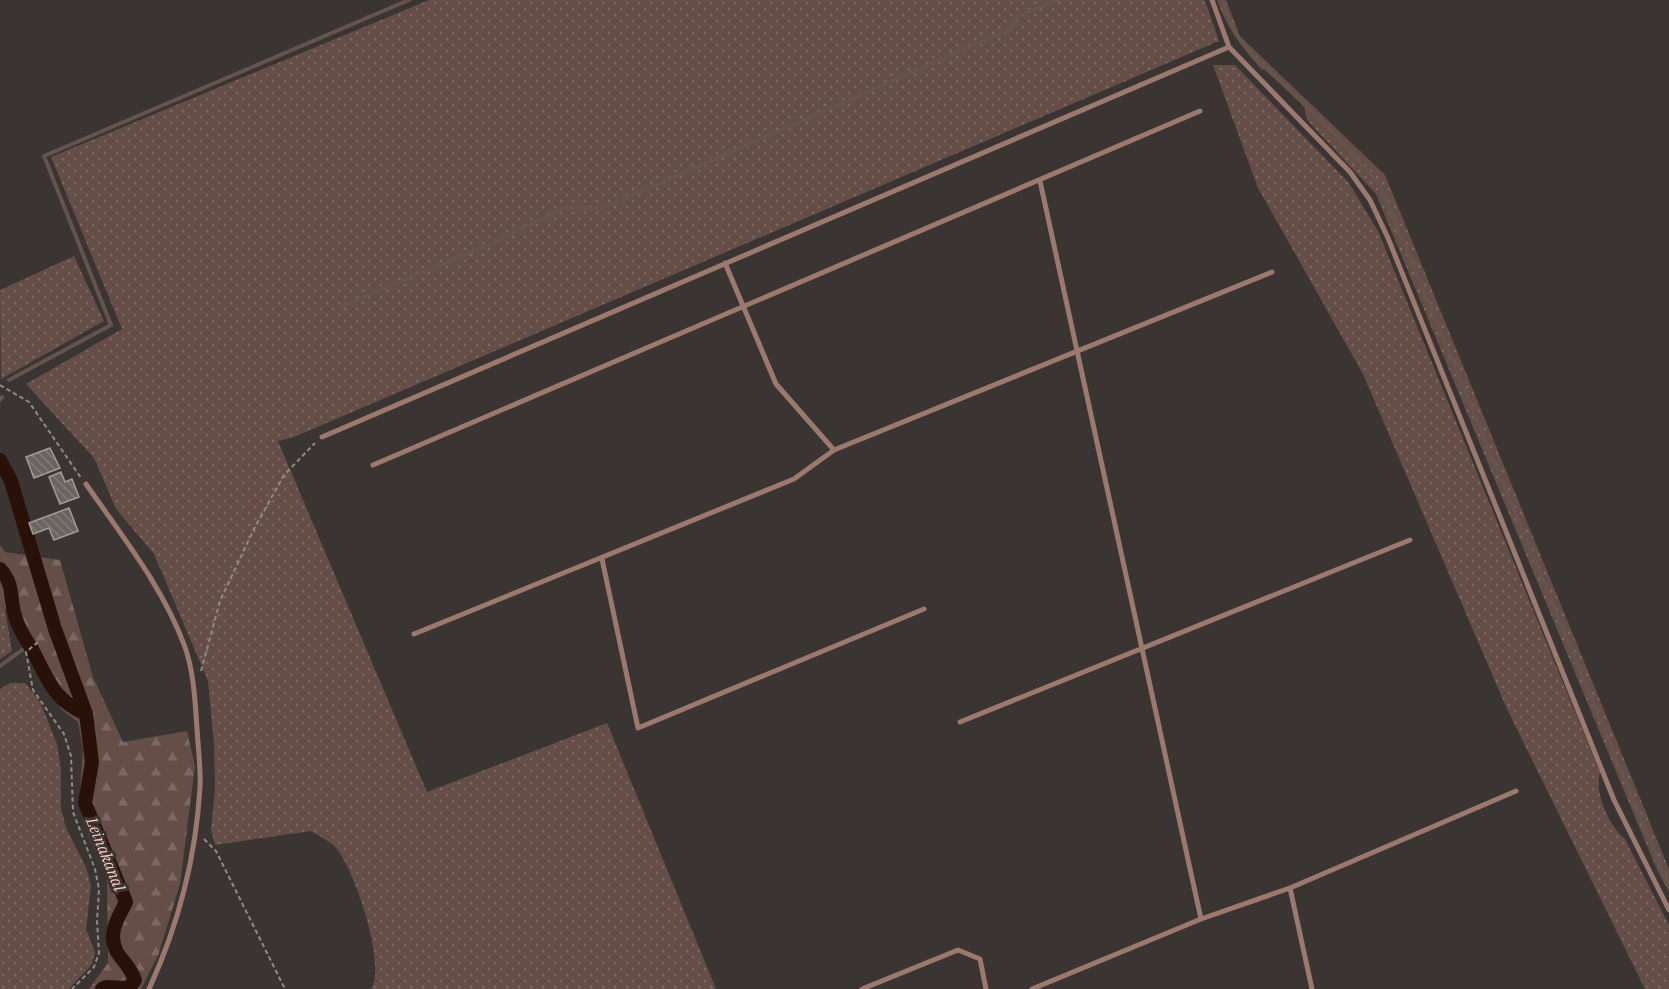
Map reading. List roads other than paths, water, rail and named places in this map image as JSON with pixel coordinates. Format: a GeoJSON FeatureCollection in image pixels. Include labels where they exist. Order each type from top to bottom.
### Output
{"type":"FeatureCollection","features":[{"type":"Feature","properties":{"kind":"lane"},"geometry":{"type":"LineString","coordinates":[[1212,0],[1229,47],[1350,172],[1370,200],[1388,238],[1614,800],[1669,910]]}},
{"type":"Feature","properties":{"kind":"lane"},"geometry":{"type":"LineString","coordinates":[[322,437],[1229,47]]}},
{"type":"Feature","properties":{"kind":"lane"},"geometry":{"type":"LineString","coordinates":[[374,465],[1200,111]]}},
{"type":"Feature","properties":{"kind":"lane"},"geometry":{"type":"LineString","coordinates":[[1040,181],[1079,349],[1202,919]]}},
{"type":"Feature","properties":{"kind":"lane"},"geometry":{"type":"LineString","coordinates":[[725,263],[776,384],[834,450]]}},
{"type":"Feature","properties":{"kind":"lane"},"geometry":{"type":"LineString","coordinates":[[414,634],[794,479],[834,450],[1272,272]]}},
{"type":"Feature","properties":{"kind":"lane"},"geometry":{"type":"LineString","coordinates":[[86,484],[165,602],[185,648],[195,692],[200,785],[195,835],[175,922],[149,989]]}},
{"type":"Feature","properties":{"kind":"lane"},"geometry":{"type":"LineString","coordinates":[[960,722],[1410,540]]}},
{"type":"Feature","properties":{"kind":"lane"},"geometry":{"type":"LineString","coordinates":[[602,559],[638,728],[924,609]]}},
{"type":"Feature","properties":{"kind":"lane"},"geometry":{"type":"LineString","coordinates":[[1032,989],[1202,919],[1290,888],[1516,791]]}},
{"type":"Feature","properties":{"kind":"lane"},"geometry":{"type":"LineString","coordinates":[[1290,888],[1312,989]]}},
{"type":"Feature","properties":{"kind":"lane"},"geometry":{"type":"LineString","coordinates":[[862,989],[958,950],[980,959],[986,989]]}},
{"type":"Feature","properties":{"kind":"waterway"},"geometry":{"type":"LineString","coordinates":[[9,380],[111,325],[44,156],[409,0]]}},
{"type":"Feature","properties":{"kind":"waterway"},"geometry":{"type":"LineString","coordinates":[[340,307],[490,244],[564,208],[601,209],[1010,29],[1018,16],[1058,0]]}},
{"type":"Feature","properties":{"kind":"waterway"},"geometry":{"type":"LineString","coordinates":[[1221,0],[1236,34],[1252,55],[1330,128],[1380,185],[1669,886]]}},
{"type":"Feature","properties":{"kind":"waterway"},"geometry":{"type":"LineString","coordinates":[[0,460],[11,481],[55,629],[86,714]]}},
{"type":"Feature","properties":{"kind":"waterway","name":"Leinakanal"},"geometry":{"type":"LineString","coordinates":[[0,569],[10,586],[13,609],[19,626],[49,681],[66,703],[86,714],[92,762],[85,803],[126,902],[115,926],[113,939],[117,952],[135,980],[129,988],[106,987],[102,989]]}},
{"type":"Feature","properties":{"kind":"waterway"},"geometry":{"type":"LineString","coordinates":[[0,666],[29,645]]}}]}
